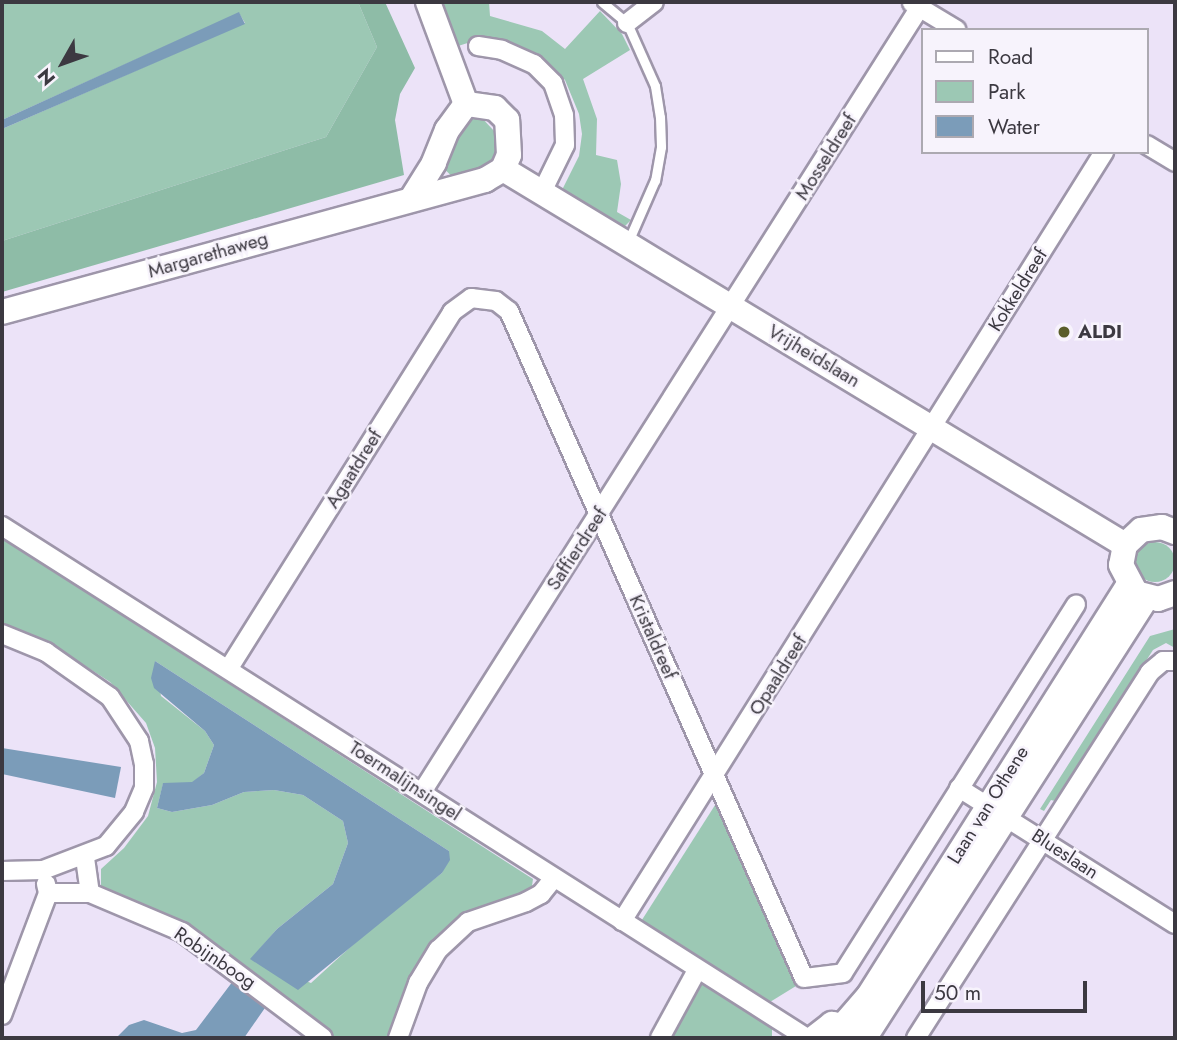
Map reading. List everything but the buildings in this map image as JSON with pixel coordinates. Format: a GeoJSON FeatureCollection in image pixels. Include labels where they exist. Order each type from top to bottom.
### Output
{"type":"FeatureCollection","features":[{"type":"Feature","properties":{"kind":"street"},"geometry":{"type":"LineString","coordinates":[[428,2],[466,104]]}},
{"type":"Feature","properties":{"kind":"street"},"geometry":{"type":"LineString","coordinates":[[627,23],[654,2]]}},
{"type":"Feature","properties":{"kind":"street"},"geometry":{"type":"LineString","coordinates":[[915,5],[954,28]]}},
{"type":"Feature","properties":{"kind":"street","name":"Mosseldreef"},"geometry":{"type":"LineString","coordinates":[[732,307],[915,5]]}},
{"type":"Feature","properties":{"kind":"street"},"geometry":{"type":"LineString","coordinates":[[478,46],[502,50],[534,64],[553,83],[564,115],[565,145],[541,194]]}},
{"type":"Feature","properties":{"kind":"street"},"geometry":{"type":"LineString","coordinates":[[466,104],[495,108],[507,120],[511,139],[503,169]]}},
{"type":"Feature","properties":{"kind":"street"},"geometry":{"type":"LineString","coordinates":[[413,196],[434,163],[447,130],[466,104]]}},
{"type":"Feature","properties":{"kind":"street"},"geometry":{"type":"LineString","coordinates":[[1149,146],[1175,162]]}},
{"type":"Feature","properties":{"kind":"street","name":"Kokkeldreef"},"geometry":{"type":"LineString","coordinates":[[932,427],[1103,154]]}},
{"type":"Feature","properties":{"kind":"street","name":"Vrijheidslaan"},"geometry":{"type":"LineString","coordinates":[[503,169],[1125,545]]}},
{"type":"Feature","properties":{"kind":"street","name":"Margarethaweg"},"geometry":{"type":"LineString","coordinates":[[2,312],[413,196],[458,188],[503,169]]}},
{"type":"Feature","properties":{"kind":"street","name":"Agaatdreef"},"geometry":{"type":"LineString","coordinates":[[229,668],[452,312],[471,298],[496,301]]}},
{"type":"Feature","properties":{"kind":"street","name":"Kristaldreef"},"geometry":{"type":"LineString","coordinates":[[496,301],[509,311],[804,978]]}},
{"type":"Feature","properties":{"kind":"street","name":"Saffierdreef"},"geometry":{"type":"LineString","coordinates":[[422,792],[732,307]]}},
{"type":"Feature","properties":{"kind":"street","name":"Opaaldreef"},"geometry":{"type":"LineString","coordinates":[[622,920],[932,427]]}},
{"type":"Feature","properties":{"kind":"street"},"geometry":{"type":"LineString","coordinates":[[1171,523],[1141,530],[1125,545],[1121,565],[1138,591],[1175,593]]}},
{"type":"Feature","properties":{"kind":"street","name":"Toermalijnsingel"},"geometry":{"type":"LineString","coordinates":[[2,526],[229,668],[696,970],[807,1038]]}},
{"type":"Feature","properties":{"kind":"street","name":"Laan van Othene"},"geometry":{"type":"LineString","coordinates":[[845,1023],[868,997],[996,811],[1138,591]]}},
{"type":"Feature","properties":{"kind":"street","name":"Laan van Othene"},"geometry":{"type":"LineString","coordinates":[[804,978],[843,974],[1076,605]]}},
{"type":"Feature","properties":{"kind":"street"},"geometry":{"type":"LineString","coordinates":[[2,634],[46,652],[110,697],[139,741],[144,788],[134,812],[106,846],[85,858],[43,870],[2,871]]}},
{"type":"Feature","properties":{"kind":"street"},"geometry":{"type":"LineString","coordinates":[[916,1038],[1150,672],[1169,661]]}},
{"type":"Feature","properties":{"kind":"street","name":"Blueslaan"},"geometry":{"type":"LineString","coordinates":[[959,788],[1043,839],[1174,926]]}},
{"type":"Feature","properties":{"kind":"street","name":"Laan van Othene"},"geometry":{"type":"LineString","coordinates":[[868,1036],[996,811]]}},
{"type":"Feature","properties":{"kind":"street"},"geometry":{"type":"LineString","coordinates":[[85,858],[90,894]]}},
{"type":"Feature","properties":{"kind":"street"},"geometry":{"type":"LineString","coordinates":[[2,1015],[48,892],[43,870]]}},
{"type":"Feature","properties":{"kind":"street"},"geometry":{"type":"LineString","coordinates":[[397,1037],[418,983],[438,950],[468,922],[526,902],[541,894],[554,878]]}},
{"type":"Feature","properties":{"kind":"street","name":"Robijnboog"},"geometry":{"type":"LineString","coordinates":[[48,892],[70,890],[90,894],[183,932],[323,1038]]}},
{"type":"Feature","properties":{"kind":"street"},"geometry":{"type":"LineString","coordinates":[[660,1038],[696,970]]}},
{"type":"Feature","properties":{"kind":"street"},"geometry":{"type":"LineString","coordinates":[[814,1038],[832,1024],[845,1023],[868,1036]]}},
{"type":"Feature","properties":{"kind":"lane"},"geometry":{"type":"LineString","coordinates":[[602,2],[627,23],[655,86],[661,147],[641,220],[626,245]]}},
{"type":"Feature","properties":{"kind":"green space"},"geometry":{"type":"Polygon","coordinates":[[[2,2],[358,2],[377,47],[326,137],[2,241],[2,129],[245,23],[239,13],[2,120],[2,2]]]}},
{"type":"Feature","properties":{"kind":"green space"},"geometry":{"type":"Polygon","coordinates":[[[358,2],[385,2],[415,68],[400,94],[395,120],[404,175],[2,292],[2,241],[326,137],[377,47],[358,2]]]}},
{"type":"Feature","properties":{"kind":"green space"},"geometry":{"type":"Polygon","coordinates":[[[436,2],[489,2],[490,16],[542,31],[565,49],[600,11],[622,34],[630,50],[583,79],[597,119],[596,155],[617,160],[621,184],[617,212],[631,220],[620,231],[560,194],[579,156],[582,134],[579,114],[565,80],[542,58],[509,43],[477,40],[455,47],[436,2]]]}},
{"type":"Feature","properties":{"kind":"green space"},"geometry":{"type":"Polygon","coordinates":[[[480,116],[495,132],[499,155],[494,164],[458,182],[440,165],[467,117],[480,116]]]}},
{"type":"Feature","properties":{"kind":"green space"},"geometry":{"type":"Polygon","coordinates":[[[2,538],[533,879],[532,886],[525,895],[470,916],[386,1038],[331,1038],[309,1015],[222,953],[101,888],[101,869],[124,848],[148,816],[157,782],[155,748],[146,723],[110,682],[47,641],[2,623],[2,538]],[[155,661],[161,696],[205,731],[214,745],[204,773],[192,783],[163,784],[157,808],[172,812],[212,805],[244,792],[274,790],[303,795],[343,821],[348,843],[333,884],[277,929],[251,959],[311,983],[380,920],[442,873],[449,851],[155,661]]]}},
{"type":"Feature","properties":{"kind":"green space"},"geometry":{"type":"Polygon","coordinates":[[[1155,542],[1169,548],[1175,562],[1169,576],[1155,582],[1141,576],[1135,562],[1141,548],[1155,542]]]}},
{"type":"Feature","properties":{"kind":"green space"},"geometry":{"type":"Polygon","coordinates":[[[1175,629],[1175,648],[1166,643],[1153,650],[1055,801],[1051,800],[1044,811],[1040,809],[1150,636],[1175,629]]]}},
{"type":"Feature","properties":{"kind":"green space"},"geometry":{"type":"Polygon","coordinates":[[[717,802],[796,986],[770,1002],[640,923],[717,802]]]}},
{"type":"Feature","properties":{"kind":"green space"},"geometry":{"type":"Polygon","coordinates":[[[699,979],[772,1025],[772,1038],[672,1038],[699,979]]]}},
{"type":"Feature","properties":{"kind":"water"},"geometry":{"type":"Polygon","coordinates":[[[239,12],[245,24],[2,129],[2,120],[239,12]]]}},
{"type":"Feature","properties":{"kind":"water"},"geometry":{"type":"Polygon","coordinates":[[[155,661],[449,851],[450,860],[442,873],[298,990],[250,959],[277,929],[333,884],[348,843],[343,821],[303,795],[274,790],[244,792],[212,805],[172,812],[157,808],[163,783],[192,782],[204,773],[214,745],[205,731],[154,688],[151,678],[155,661]]]}},
{"type":"Feature","properties":{"kind":"water"},"geometry":{"type":"Polygon","coordinates":[[[2,748],[121,767],[115,798],[2,774],[2,748]]]}},
{"type":"Feature","properties":{"kind":"water"},"geometry":{"type":"Polygon","coordinates":[[[233,981],[267,1005],[244,1038],[116,1038],[129,1025],[144,1020],[182,1033],[196,1030],[233,981]]]}},
{"type":"Feature","properties":{"kind":"place","name":"ALDI"},"geometry":{"type":"Point","coordinates":[1064,332]}}]}
